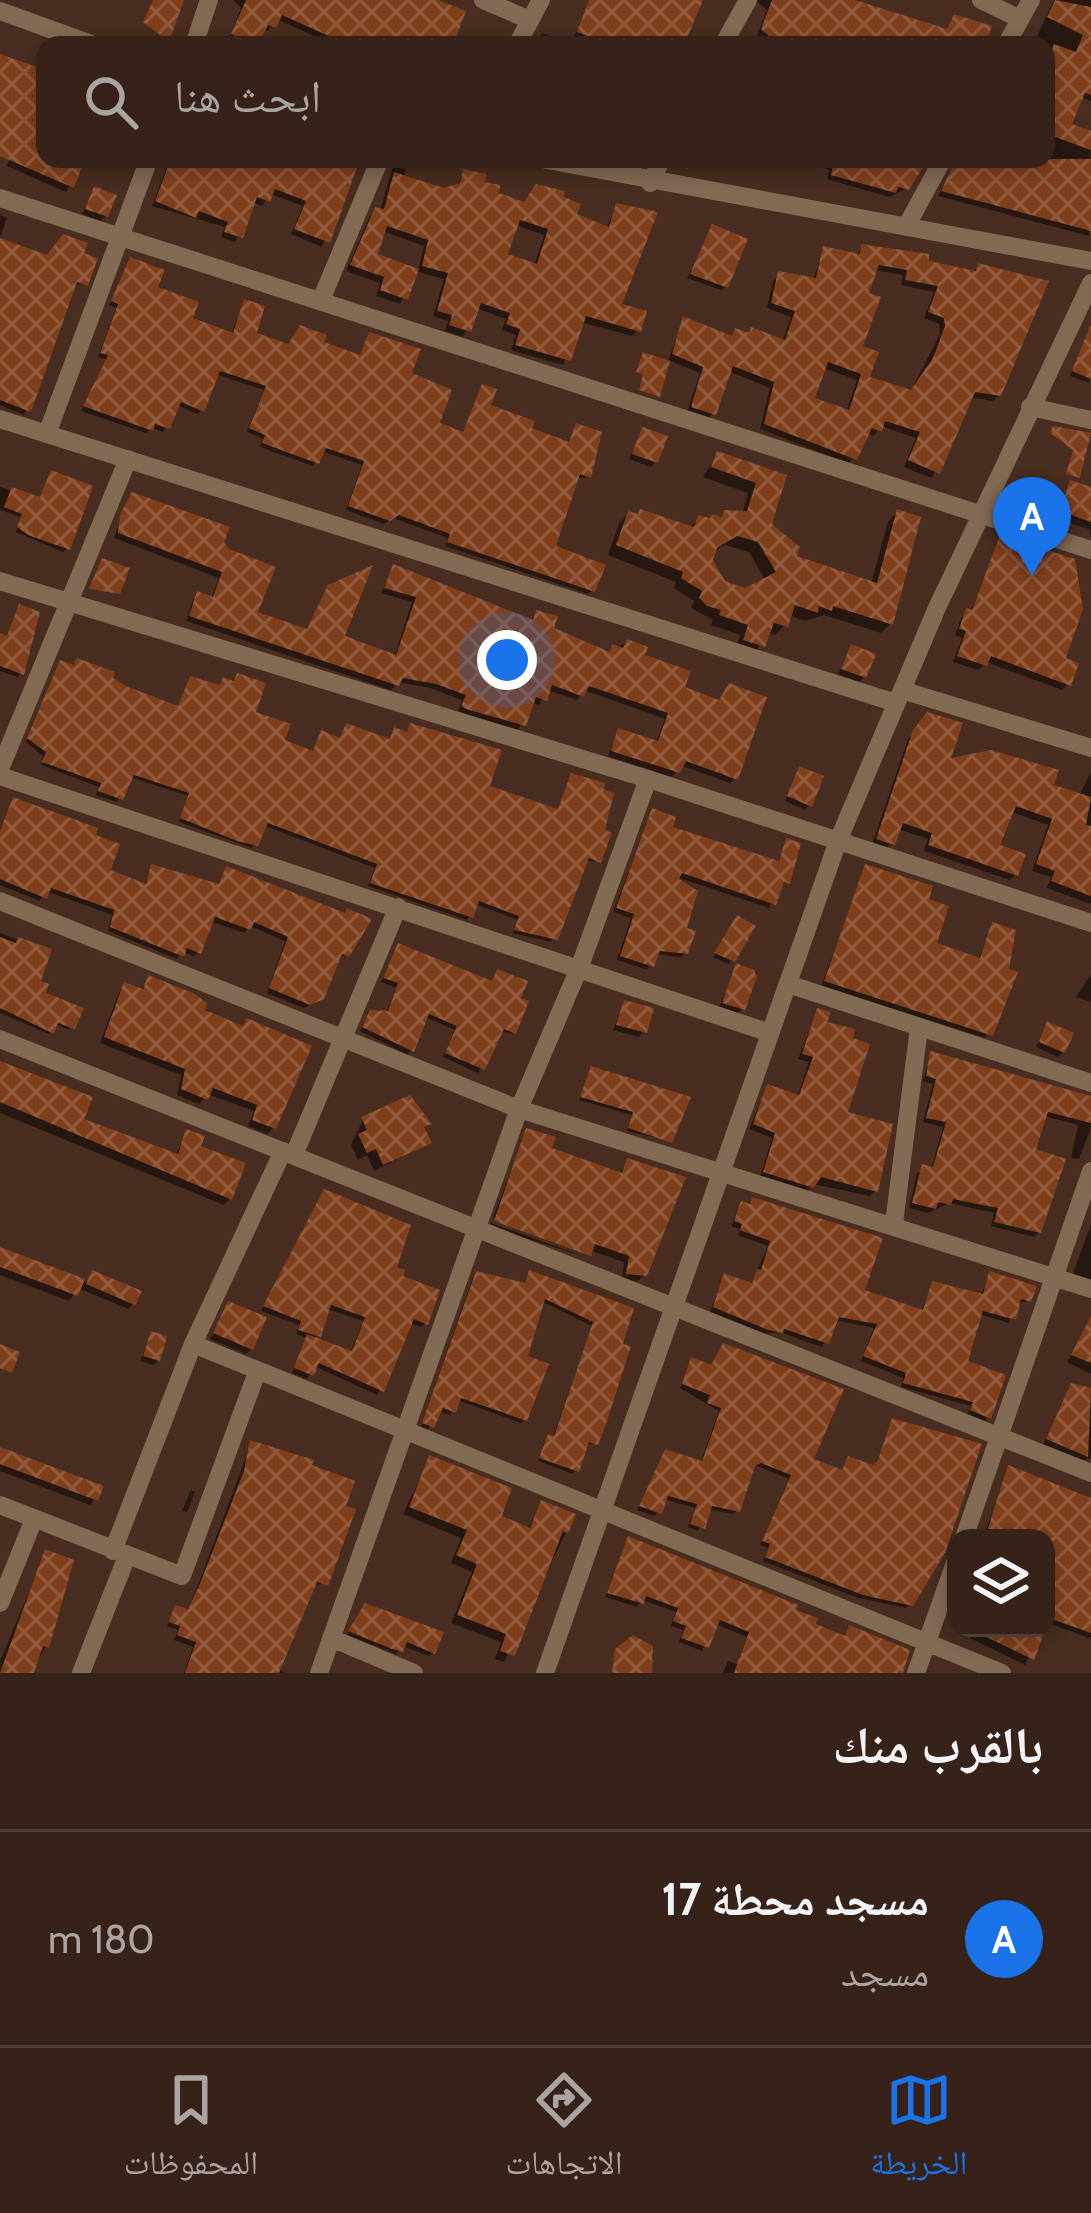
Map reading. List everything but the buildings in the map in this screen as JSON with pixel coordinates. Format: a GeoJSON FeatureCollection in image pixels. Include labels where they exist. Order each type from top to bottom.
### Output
{"type":"FeatureCollection","features":[{"type":"Feature","properties":{"kind":"street"},"geometry":{"type":"LineString","coordinates":[[197,36],[209,0]]}},
{"type":"Feature","properties":{"kind":"street"},"geometry":{"type":"LineString","coordinates":[[483,0],[530,20]]}},
{"type":"Feature","properties":{"kind":"street"},"geometry":{"type":"LineString","coordinates":[[522,36],[541,0]]}},
{"type":"Feature","properties":{"kind":"street"},"geometry":{"type":"LineString","coordinates":[[729,36],[748,0]]}},
{"type":"Feature","properties":{"kind":"street"},"geometry":{"type":"LineString","coordinates":[[981,0],[1020,19]]}},
{"type":"Feature","properties":{"kind":"street"},"geometry":{"type":"LineString","coordinates":[[1011,36],[1031,0]]}},
{"type":"Feature","properties":{"kind":"street"},"geometry":{"type":"LineString","coordinates":[[0,11],[69,36]]}},
{"type":"Feature","properties":{"kind":"street"},"geometry":{"type":"LineString","coordinates":[[47,434],[145,168]]}},
{"type":"Feature","properties":{"kind":"street"},"geometry":{"type":"LineString","coordinates":[[321,300],[376,168]]}},
{"type":"Feature","properties":{"kind":"street"},"geometry":{"type":"LineString","coordinates":[[584,168],[1091,261]]}},
{"type":"Feature","properties":{"kind":"street"},"geometry":{"type":"LineString","coordinates":[[650,182],[657,168]]}},
{"type":"Feature","properties":{"kind":"street"},"geometry":{"type":"LineString","coordinates":[[907,225],[939,168]]}},
{"type":"Feature","properties":{"kind":"street"},"geometry":{"type":"LineString","coordinates":[[0,198],[1091,550]]}},
{"type":"Feature","properties":{"kind":"street"},"geometry":{"type":"LineString","coordinates":[[545,1673],[720,1172],[791,986],[838,841],[1030,407],[1091,284]]}},
{"type":"Feature","properties":{"kind":"street"},"geometry":{"type":"LineString","coordinates":[[1030,407],[1091,420]]}},
{"type":"Feature","properties":{"kind":"street"},"geometry":{"type":"LineString","coordinates":[[0,419],[899,696],[1091,748]]}},
{"type":"Feature","properties":{"kind":"street"},"geometry":{"type":"LineString","coordinates":[[128,459],[0,773],[770,1033]]}},
{"type":"Feature","properties":{"kind":"street"},"geometry":{"type":"LineString","coordinates":[[0,581],[648,779],[1091,922]]}},
{"type":"Feature","properties":{"kind":"street"},"geometry":{"type":"LineString","coordinates":[[319,1673],[480,1230],[519,1109],[580,966],[648,779]]}},
{"type":"Feature","properties":{"kind":"street"},"geometry":{"type":"LineString","coordinates":[[0,901],[519,1109],[894,1222],[1091,1288]]}},
{"type":"Feature","properties":{"kind":"street"},"geometry":{"type":"LineString","coordinates":[[81,1673],[193,1344],[341,1041],[398,907]]}},
{"type":"Feature","properties":{"kind":"street"},"geometry":{"type":"LineString","coordinates":[[791,986],[1091,1083]]}},
{"type":"Feature","properties":{"kind":"street"},"geometry":{"type":"LineString","coordinates":[[894,1222],[919,1028]]}},
{"type":"Feature","properties":{"kind":"street"},"geometry":{"type":"LineString","coordinates":[[0,1040],[1091,1473]]}},
{"type":"Feature","properties":{"kind":"street"},"geometry":{"type":"LineString","coordinates":[[967,1529],[1091,1171]]}},
{"type":"Feature","properties":{"kind":"street"},"geometry":{"type":"LineString","coordinates":[[193,1344],[1002,1673]]}},
{"type":"Feature","properties":{"kind":"street"},"geometry":{"type":"LineString","coordinates":[[0,1505],[182,1576],[257,1372]]}},
{"type":"Feature","properties":{"kind":"street"},"geometry":{"type":"LineString","coordinates":[[0,1603],[34,1519]]}},
{"type":"Feature","properties":{"kind":"street"},"geometry":{"type":"LineString","coordinates":[[916,1673],[947,1586]]}},
{"type":"Feature","properties":{"kind":"street"},"geometry":{"type":"LineString","coordinates":[[331,1638],[414,1673]]}},
{"type":"Feature","properties":{"kind":"place","name":"مسجد محطة 17"},"geometry":{"type":"Point","coordinates":[1032,576]}}]}
